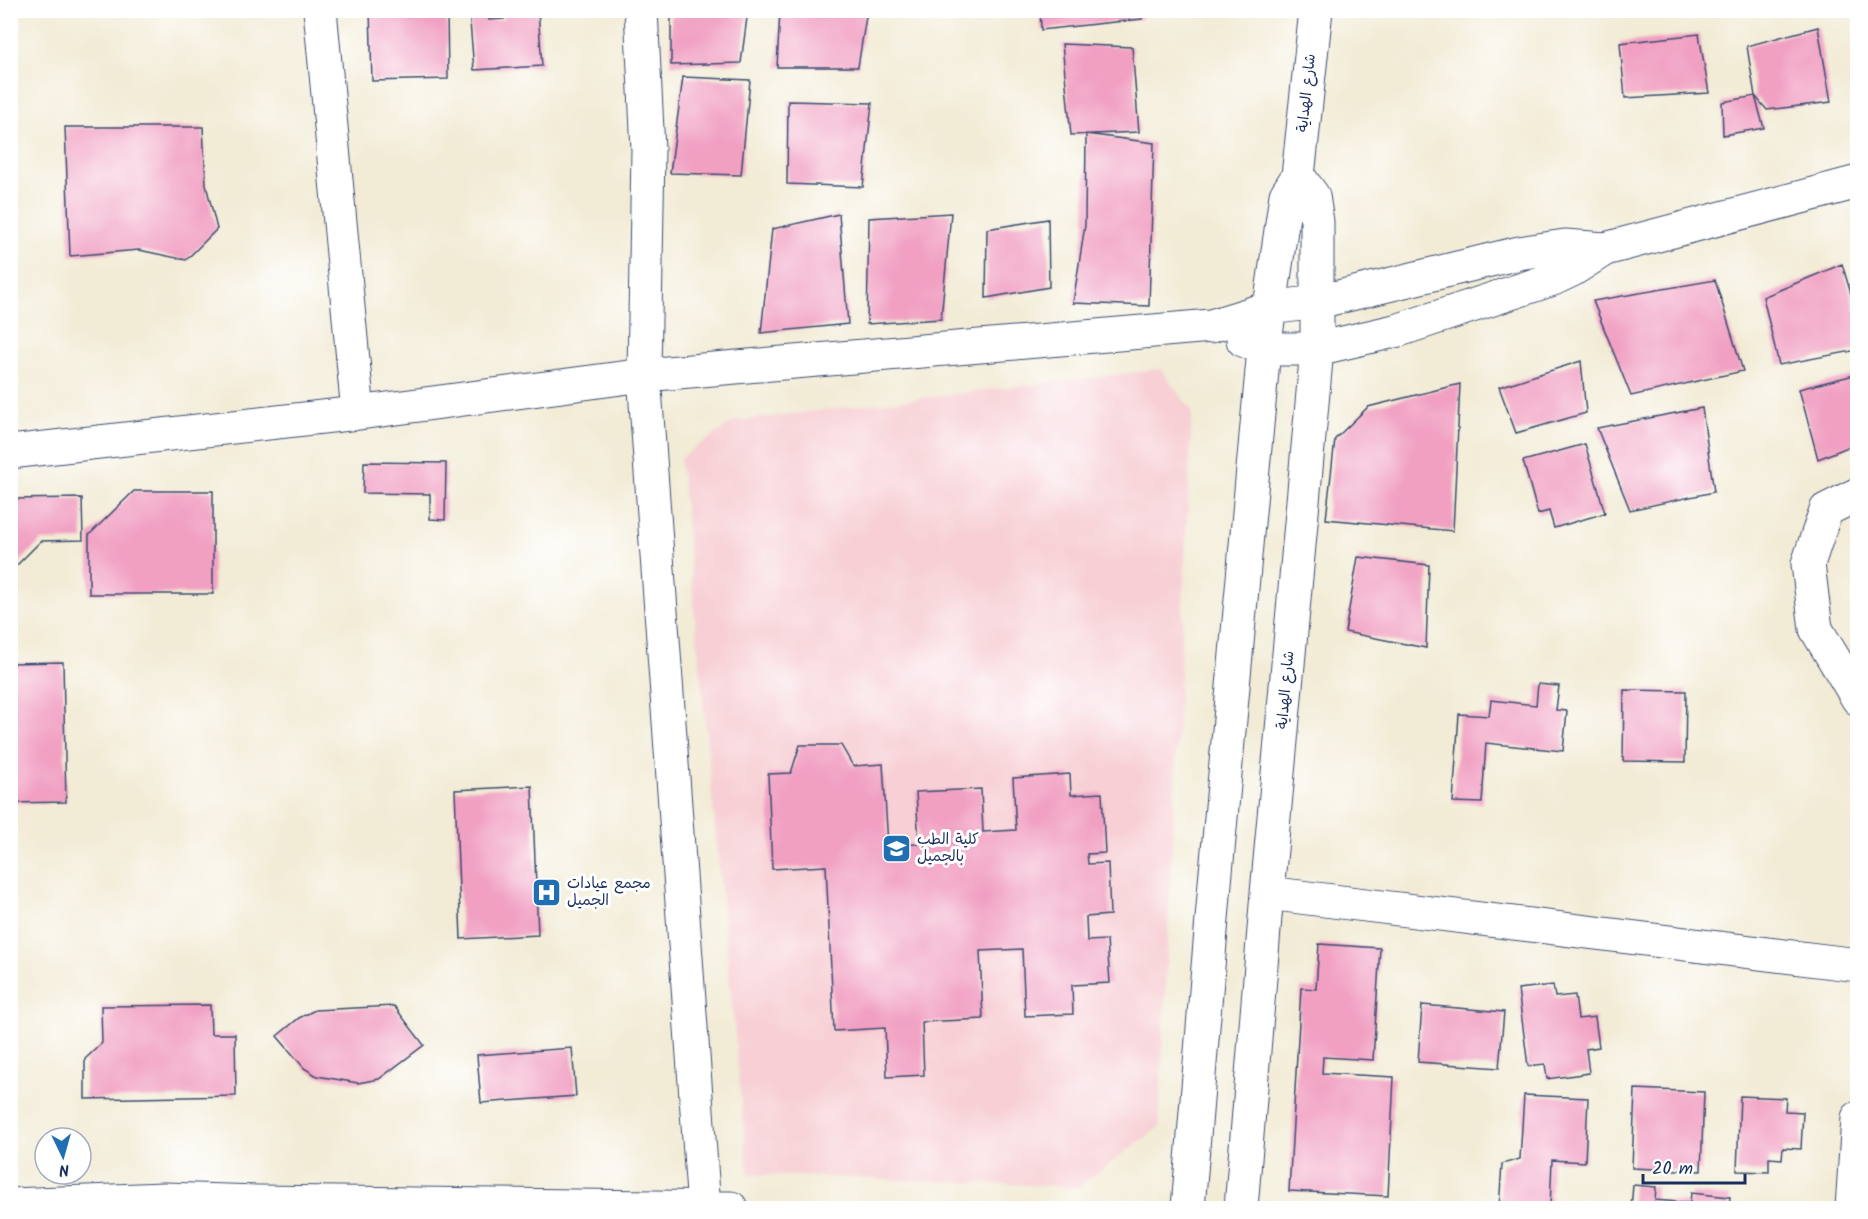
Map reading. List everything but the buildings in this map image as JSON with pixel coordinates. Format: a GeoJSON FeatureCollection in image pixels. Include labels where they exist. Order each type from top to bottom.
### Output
{"type":"FeatureCollection","features":[{"type":"Feature","properties":{"kind":"street"},"geometry":{"type":"LineString","coordinates":[[320,10],[358,413]]}},
{"type":"Feature","properties":{"kind":"street"},"geometry":{"type":"LineString","coordinates":[[10,1205],[258,1202],[713,1208],[644,375],[648,150],[642,10]]}},
{"type":"Feature","properties":{"kind":"street","name":"شارع الهداية"},"geometry":{"type":"LineString","coordinates":[[1188,1209],[1264,349],[1286,195],[1298,176],[1316,10]]}},
{"type":"Feature","properties":{"kind":"street","name":"شارع الهداية"},"geometry":{"type":"LineString","coordinates":[[1241,1209],[1267,893],[1317,349],[1317,222],[1313,196],[1298,176]]}},
{"type":"Feature","properties":{"kind":"street"},"geometry":{"type":"LineString","coordinates":[[1211,326],[1264,349],[1317,349],[1399,330],[1552,279],[1572,270],[1605,249],[1857,182]]}},
{"type":"Feature","properties":{"kind":"street"},"geometry":{"type":"LineString","coordinates":[[10,452],[358,413],[644,375],[1211,326],[1269,308],[1318,302],[1519,254],[1565,246],[1605,249]]}},
{"type":"Feature","properties":{"kind":"street"},"geometry":{"type":"LineString","coordinates":[[1857,494],[1826,510],[1808,564],[1816,629],[1857,699]]}},
{"type":"Feature","properties":{"kind":"street"},"geometry":{"type":"LineString","coordinates":[[1267,893],[1857,965]]}},
{"type":"Feature","properties":{"kind":"street"},"geometry":{"type":"LineString","coordinates":[[1852,1209],[1857,1118]]}},
{"type":"Feature","properties":{"kind":"shaded area"},"geometry":{"type":"Polygon","coordinates":[[[1160,369],[1192,411],[1159,1127],[1078,1187],[748,1174],[680,458],[735,421],[1160,369]]]}},
{"type":"Feature","properties":{"kind":"place","name":"كلية الطب بالجميل"},"geometry":{"type":"Point","coordinates":[896,849]}},
{"type":"Feature","properties":{"kind":"place","name":"مجمع عيادات الجميل"},"geometry":{"type":"Point","coordinates":[546,893]}}]}
